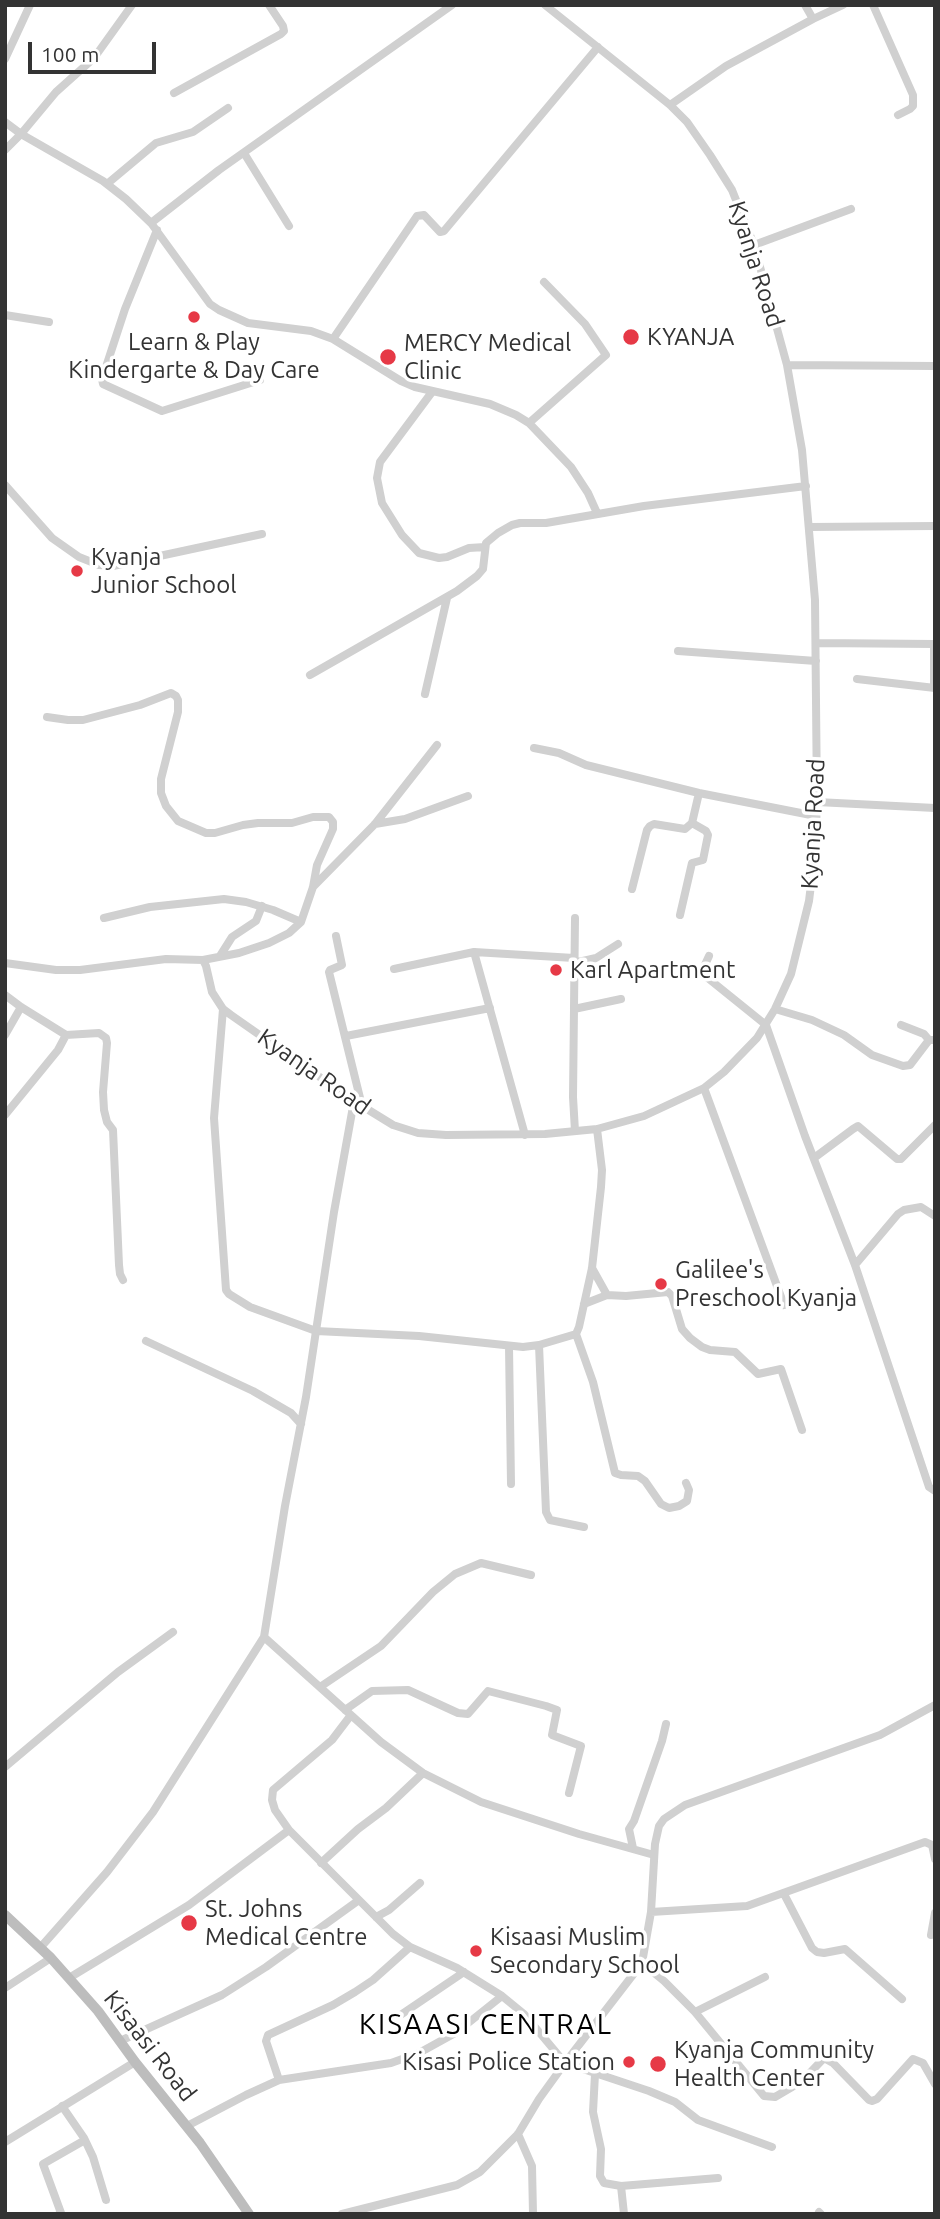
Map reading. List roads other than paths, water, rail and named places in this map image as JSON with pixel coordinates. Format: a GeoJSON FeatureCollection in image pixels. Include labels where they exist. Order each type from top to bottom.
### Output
{"type":"FeatureCollection","features":[{"type":"Feature","properties":{"kind":"main road","name":"Kisaasi Road"},"geometry":{"type":"LineString","coordinates":[[5,1915],[51,1958],[98,2011],[187,2126],[249,2214]]}},
{"type":"Feature","properties":{"kind":"street"},"geometry":{"type":"LineString","coordinates":[[5,59],[30,5]]}},
{"type":"Feature","properties":{"kind":"street"},"geometry":{"type":"LineString","coordinates":[[5,150],[22,134],[56,92],[94,58],[132,5]]}},
{"type":"Feature","properties":{"kind":"street"},"geometry":{"type":"LineString","coordinates":[[174,93],[284,31],[269,5]]}},
{"type":"Feature","properties":{"kind":"street"},"geometry":{"type":"LineString","coordinates":[[260,380],[162,411],[103,384],[102,379],[154,226],[244,153],[452,5]]}},
{"type":"Feature","properties":{"kind":"street","name":"Kyanja Road"},"geometry":{"type":"LineString","coordinates":[[223,1009],[393,1125],[418,1133],[525,1135],[597,1129],[644,1116],[704,1088],[745,1053],[766,1025],[791,974],[809,901],[817,802],[816,643],[810,527],[803,450],[788,365],[754,245],[732,190],[687,122],[670,105],[545,5]]}},
{"type":"Feature","properties":{"kind":"street"},"geometry":{"type":"LineString","coordinates":[[805,5],[813,19]]}},
{"type":"Feature","properties":{"kind":"street"},"geometry":{"type":"LineString","coordinates":[[670,105],[726,66],[843,5]]}},
{"type":"Feature","properties":{"kind":"street"},"geometry":{"type":"LineString","coordinates":[[873,5],[914,95],[911,109],[898,115]]}},
{"type":"Feature","properties":{"kind":"street"},"geometry":{"type":"LineString","coordinates":[[333,339],[417,216],[424,215],[440,232],[444,232],[598,47]]}},
{"type":"Feature","properties":{"kind":"street"},"geometry":{"type":"LineString","coordinates":[[107,184],[156,143],[193,132],[228,108]]}},
{"type":"Feature","properties":{"kind":"street"},"geometry":{"type":"LineString","coordinates":[[5,122],[107,184],[126,199],[154,226],[210,303],[227,315],[248,323],[311,331],[333,339],[401,381],[490,404],[509,412],[529,424],[576,473],[597,513]]}},
{"type":"Feature","properties":{"kind":"street"},"geometry":{"type":"LineString","coordinates":[[244,153],[289,226]]}},
{"type":"Feature","properties":{"kind":"street"},"geometry":{"type":"LineString","coordinates":[[754,245],[851,209]]}},
{"type":"Feature","properties":{"kind":"street"},"geometry":{"type":"LineString","coordinates":[[529,424],[606,355],[584,324],[544,282]]}},
{"type":"Feature","properties":{"kind":"street"},"geometry":{"type":"LineString","coordinates":[[5,315],[50,322]]}},
{"type":"Feature","properties":{"kind":"street"},"geometry":{"type":"LineString","coordinates":[[788,365],[935,366]]}},
{"type":"Feature","properties":{"kind":"street"},"geometry":{"type":"LineString","coordinates":[[432,391],[380,462],[377,478],[382,503],[402,535],[419,553],[439,558],[469,548],[485,547]]}},
{"type":"Feature","properties":{"kind":"street"},"geometry":{"type":"LineString","coordinates":[[5,485],[52,538],[79,557],[99,565],[113,566],[262,534]]}},
{"type":"Feature","properties":{"kind":"street"},"geometry":{"type":"LineString","coordinates":[[310,675],[447,598],[477,576],[483,569],[485,547],[490,539],[512,525],[547,523],[597,513],[806,485]]}},
{"type":"Feature","properties":{"kind":"street"},"geometry":{"type":"LineString","coordinates":[[810,527],[935,526]]}},
{"type":"Feature","properties":{"kind":"street"},"geometry":{"type":"LineString","coordinates":[[425,694],[447,598]]}},
{"type":"Feature","properties":{"kind":"street"},"geometry":{"type":"LineString","coordinates":[[816,643],[934,643],[935,688],[857,679]]}},
{"type":"Feature","properties":{"kind":"street"},"geometry":{"type":"LineString","coordinates":[[678,651],[816,661]]}},
{"type":"Feature","properties":{"kind":"street"},"geometry":{"type":"LineString","coordinates":[[5,963],[56,970],[80,970],[166,959],[203,960],[239,953],[269,943],[289,933],[301,922],[317,866],[333,829],[333,822],[329,817],[313,817],[292,823],[243,825],[215,833],[206,833],[178,821],[166,806],[161,793],[178,712],[176,696],[171,693],[140,705],[83,720],[47,717]]}},
{"type":"Feature","properties":{"kind":"street"},"geometry":{"type":"LineString","coordinates":[[313,887],[375,824],[437,745]]}},
{"type":"Feature","properties":{"kind":"street"},"geometry":{"type":"LineString","coordinates":[[534,748],[570,757],[586,765],[699,793],[816,816]]}},
{"type":"Feature","properties":{"kind":"street"},"geometry":{"type":"LineString","coordinates":[[632,889],[650,826],[654,824],[685,829],[692,823],[699,793]]}},
{"type":"Feature","properties":{"kind":"street"},"geometry":{"type":"LineString","coordinates":[[375,824],[405,819],[468,796]]}},
{"type":"Feature","properties":{"kind":"street"},"geometry":{"type":"LineString","coordinates":[[817,802],[935,808]]}},
{"type":"Feature","properties":{"kind":"street"},"geometry":{"type":"LineString","coordinates":[[680,915],[692,863],[703,860],[708,835],[692,823]]}},
{"type":"Feature","properties":{"kind":"street"},"geometry":{"type":"LineString","coordinates":[[104,918],[150,907],[224,900],[246,901],[301,922]]}},
{"type":"Feature","properties":{"kind":"street"},"geometry":{"type":"LineString","coordinates":[[220,956],[237,933],[256,922],[262,906]]}},
{"type":"Feature","properties":{"kind":"street"},"geometry":{"type":"LineString","coordinates":[[575,918],[575,1131]]}},
{"type":"Feature","properties":{"kind":"street"},"geometry":{"type":"LineString","coordinates":[[40,1948],[107,1872],[153,1812],[264,1637],[334,1212],[358,1103],[346,1036],[329,972],[341,965],[336,936]]}},
{"type":"Feature","properties":{"kind":"street"},"geometry":{"type":"LineString","coordinates":[[394,969],[474,952],[574,960],[596,958],[618,944]]}},
{"type":"Feature","properties":{"kind":"street"},"geometry":{"type":"LineString","coordinates":[[474,952],[525,1135]]}},
{"type":"Feature","properties":{"kind":"street"},"geometry":{"type":"LineString","coordinates":[[709,956],[703,969],[704,975],[766,1025],[855,1265],[929,1487],[935,1491]]}},
{"type":"Feature","properties":{"kind":"street"},"geometry":{"type":"LineString","coordinates":[[203,960],[212,992],[223,1009],[214,1118],[226,1290],[229,1294],[250,1307],[316,1331],[419,1336],[509,1346],[539,1345],[576,1334]]}},
{"type":"Feature","properties":{"kind":"street"},"geometry":{"type":"LineString","coordinates":[[5,995],[66,1035],[99,1033],[106,1038],[104,1110],[107,1122],[113,1130],[119,1265],[123,1280]]}},
{"type":"Feature","properties":{"kind":"street"},"geometry":{"type":"LineString","coordinates":[[574,1009],[621,999]]}},
{"type":"Feature","properties":{"kind":"street"},"geometry":{"type":"LineString","coordinates":[[5,1035],[21,1007]]}},
{"type":"Feature","properties":{"kind":"street"},"geometry":{"type":"LineString","coordinates":[[346,1036],[490,1008]]}},
{"type":"Feature","properties":{"kind":"street"},"geometry":{"type":"LineString","coordinates":[[775,1009],[812,1020],[844,1035],[872,1055],[903,1066],[914,1062],[932,1040],[901,1025]]}},
{"type":"Feature","properties":{"kind":"street"},"geometry":{"type":"LineString","coordinates":[[5,1115],[52,1057],[66,1035]]}},
{"type":"Feature","properties":{"kind":"street"},"geometry":{"type":"LineString","coordinates":[[704,1088],[784,1305]]}},
{"type":"Feature","properties":{"kind":"street"},"geometry":{"type":"LineString","coordinates":[[814,1158],[858,1126],[897,1159],[901,1159],[935,1125]]}},
{"type":"Feature","properties":{"kind":"street"},"geometry":{"type":"LineString","coordinates":[[597,1129],[602,1170],[592,1268],[576,1334],[593,1382],[615,1473],[638,1476],[661,1504],[669,1508],[687,1501],[689,1490],[686,1483]]}},
{"type":"Feature","properties":{"kind":"street"},"geometry":{"type":"LineString","coordinates":[[855,1265],[904,1210],[921,1207],[928,1209],[935,1216]]}},
{"type":"Feature","properties":{"kind":"street"},"geometry":{"type":"LineString","coordinates":[[592,1268],[607,1295]]}},
{"type":"Feature","properties":{"kind":"street"},"geometry":{"type":"LineString","coordinates":[[584,1304],[607,1295],[668,1292],[672,1296],[682,1329],[702,1347],[735,1352],[758,1374],[781,1369],[802,1430]]}},
{"type":"Feature","properties":{"kind":"street"},"geometry":{"type":"LineString","coordinates":[[146,1341],[253,1391],[291,1412],[301,1424]]}},
{"type":"Feature","properties":{"kind":"street"},"geometry":{"type":"LineString","coordinates":[[539,1345],[546,1512],[550,1520],[584,1527]]}},
{"type":"Feature","properties":{"kind":"street"},"geometry":{"type":"LineString","coordinates":[[509,1346],[511,1484]]}},
{"type":"Feature","properties":{"kind":"street"},"geometry":{"type":"LineString","coordinates":[[320,1686],[381,1646],[433,1592],[455,1574],[481,1563],[531,1575]]}},
{"type":"Feature","properties":{"kind":"street"},"geometry":{"type":"LineString","coordinates":[[5,1767],[118,1672],[173,1632]]}},
{"type":"Feature","properties":{"kind":"street"},"geometry":{"type":"LineString","coordinates":[[264,1637],[348,1713],[423,1773],[481,1802],[579,1834],[654,1854]]}},
{"type":"Feature","properties":{"kind":"street"},"geometry":{"type":"LineString","coordinates":[[569,1793],[581,1746],[552,1735],[557,1710],[488,1691],[468,1714],[458,1713],[408,1690],[372,1691],[348,1713],[332,1740],[273,1790],[272,1800],[275,1810],[289,1830],[376,1917],[410,1947],[464,1972],[502,1996],[524,2014],[565,2063],[649,2091],[675,2102],[698,2120],[772,2147]]}},
{"type":"Feature","properties":{"kind":"street"},"geometry":{"type":"LineString","coordinates":[[342,2214],[457,2185],[480,2172],[518,2134],[565,2063],[642,1963],[651,1912],[654,1854],[659,1826],[664,1819],[685,1805],[880,1735],[935,1705]]}},
{"type":"Feature","properties":{"kind":"street"},"geometry":{"type":"LineString","coordinates":[[632,1848],[629,1829],[666,1724]]}},
{"type":"Feature","properties":{"kind":"street"},"geometry":{"type":"LineString","coordinates":[[321,1863],[358,1829],[396,1800],[423,1773]]}},
{"type":"Feature","properties":{"kind":"street"},"geometry":{"type":"LineString","coordinates":[[69,1978],[189,1905],[289,1830]]}},
{"type":"Feature","properties":{"kind":"street"},"geometry":{"type":"LineString","coordinates":[[651,1912],[733,1909],[784,1894],[922,1842],[932,1845],[935,1859]]}},
{"type":"Feature","properties":{"kind":"street"},"geometry":{"type":"LineString","coordinates":[[376,1917],[419,1883]]}},
{"type":"Feature","properties":{"kind":"street"},"geometry":{"type":"LineString","coordinates":[[784,1894],[812,1948],[824,1953],[845,1949],[902,1998]]}},
{"type":"Feature","properties":{"kind":"street"},"geometry":{"type":"LineString","coordinates":[[120,2041],[222,1995],[359,1900]]}},
{"type":"Feature","properties":{"kind":"street"},"geometry":{"type":"LineString","coordinates":[[931,1935],[935,1913]]}},
{"type":"Feature","properties":{"kind":"street"},"geometry":{"type":"LineString","coordinates":[[279,2080],[266,2040],[268,2035],[334,2005],[355,1992],[410,1947]]}},
{"type":"Feature","properties":{"kind":"street"},"geometry":{"type":"LineString","coordinates":[[5,1988],[51,1958]]}},
{"type":"Feature","properties":{"kind":"street"},"geometry":{"type":"LineString","coordinates":[[642,1963],[695,2012],[764,2096],[775,2097],[792,2087],[824,2058],[833,2063],[872,2101],[877,2099],[913,2059],[923,2063],[935,2084]]}},
{"type":"Feature","properties":{"kind":"street"},"geometry":{"type":"LineString","coordinates":[[402,2014],[464,1972]]}},
{"type":"Feature","properties":{"kind":"street"},"geometry":{"type":"LineString","coordinates":[[695,2012],[765,1977]]}},
{"type":"Feature","properties":{"kind":"street"},"geometry":{"type":"LineString","coordinates":[[187,2126],[279,2080],[400,2060],[432,2047],[457,2032],[502,1996]]}},
{"type":"Feature","properties":{"kind":"street"},"geometry":{"type":"LineString","coordinates":[[5,2142],[135,2062]]}},
{"type":"Feature","properties":{"kind":"street"},"geometry":{"type":"LineString","coordinates":[[595,2074],[593,2112],[601,2149],[600,2176],[604,2183],[621,2186],[718,2178]]}},
{"type":"Feature","properties":{"kind":"street"},"geometry":{"type":"LineString","coordinates":[[62,2106],[86,2140],[106,2200]]}},
{"type":"Feature","properties":{"kind":"street"},"geometry":{"type":"LineString","coordinates":[[518,2134],[532,2166],[533,2214]]}},
{"type":"Feature","properties":{"kind":"street"},"geometry":{"type":"LineString","coordinates":[[59,2214],[61,2213],[43,2164],[86,2140]]}},
{"type":"Feature","properties":{"kind":"street"},"geometry":{"type":"LineString","coordinates":[[621,2186],[624,2214]]}},
{"type":"Feature","properties":{"kind":"place","name":"Learn & Play Kindergarte & Day Care"},"geometry":{"type":"Point","coordinates":[194,317]}},
{"type":"Feature","properties":{"kind":"place","name":"KYANJA"},"geometry":{"type":"Point","coordinates":[631,337]}},
{"type":"Feature","properties":{"kind":"place","name":"MERCY Medical Clinic"},"geometry":{"type":"Point","coordinates":[388,357]}},
{"type":"Feature","properties":{"kind":"place","name":"Kyanja Junior School"},"geometry":{"type":"Point","coordinates":[77,571]}},
{"type":"Feature","properties":{"kind":"place","name":"Karl Apartment"},"geometry":{"type":"Point","coordinates":[556,970]}},
{"type":"Feature","properties":{"kind":"place","name":"Galilee's Preschool Kyanja"},"geometry":{"type":"Point","coordinates":[661,1284]}},
{"type":"Feature","properties":{"kind":"place","name":"St. Johns Medical Centre"},"geometry":{"type":"Point","coordinates":[189,1923]}},
{"type":"Feature","properties":{"kind":"place","name":"Kisaasi Muslim Secondary School"},"geometry":{"type":"Point","coordinates":[476,1951]}},
{"type":"Feature","properties":{"kind":"place","name":"Kisasi Police Station"},"geometry":{"type":"Point","coordinates":[629,2062]}},
{"type":"Feature","properties":{"kind":"place","name":"Kyanja Community Health Center"},"geometry":{"type":"Point","coordinates":[658,2064]}},
{"type":"Feature","properties":{"kind":"district","name":"KISAASI CENTRAL"},"geometry":{"type":"Point","coordinates":[486,2025]}}]}
